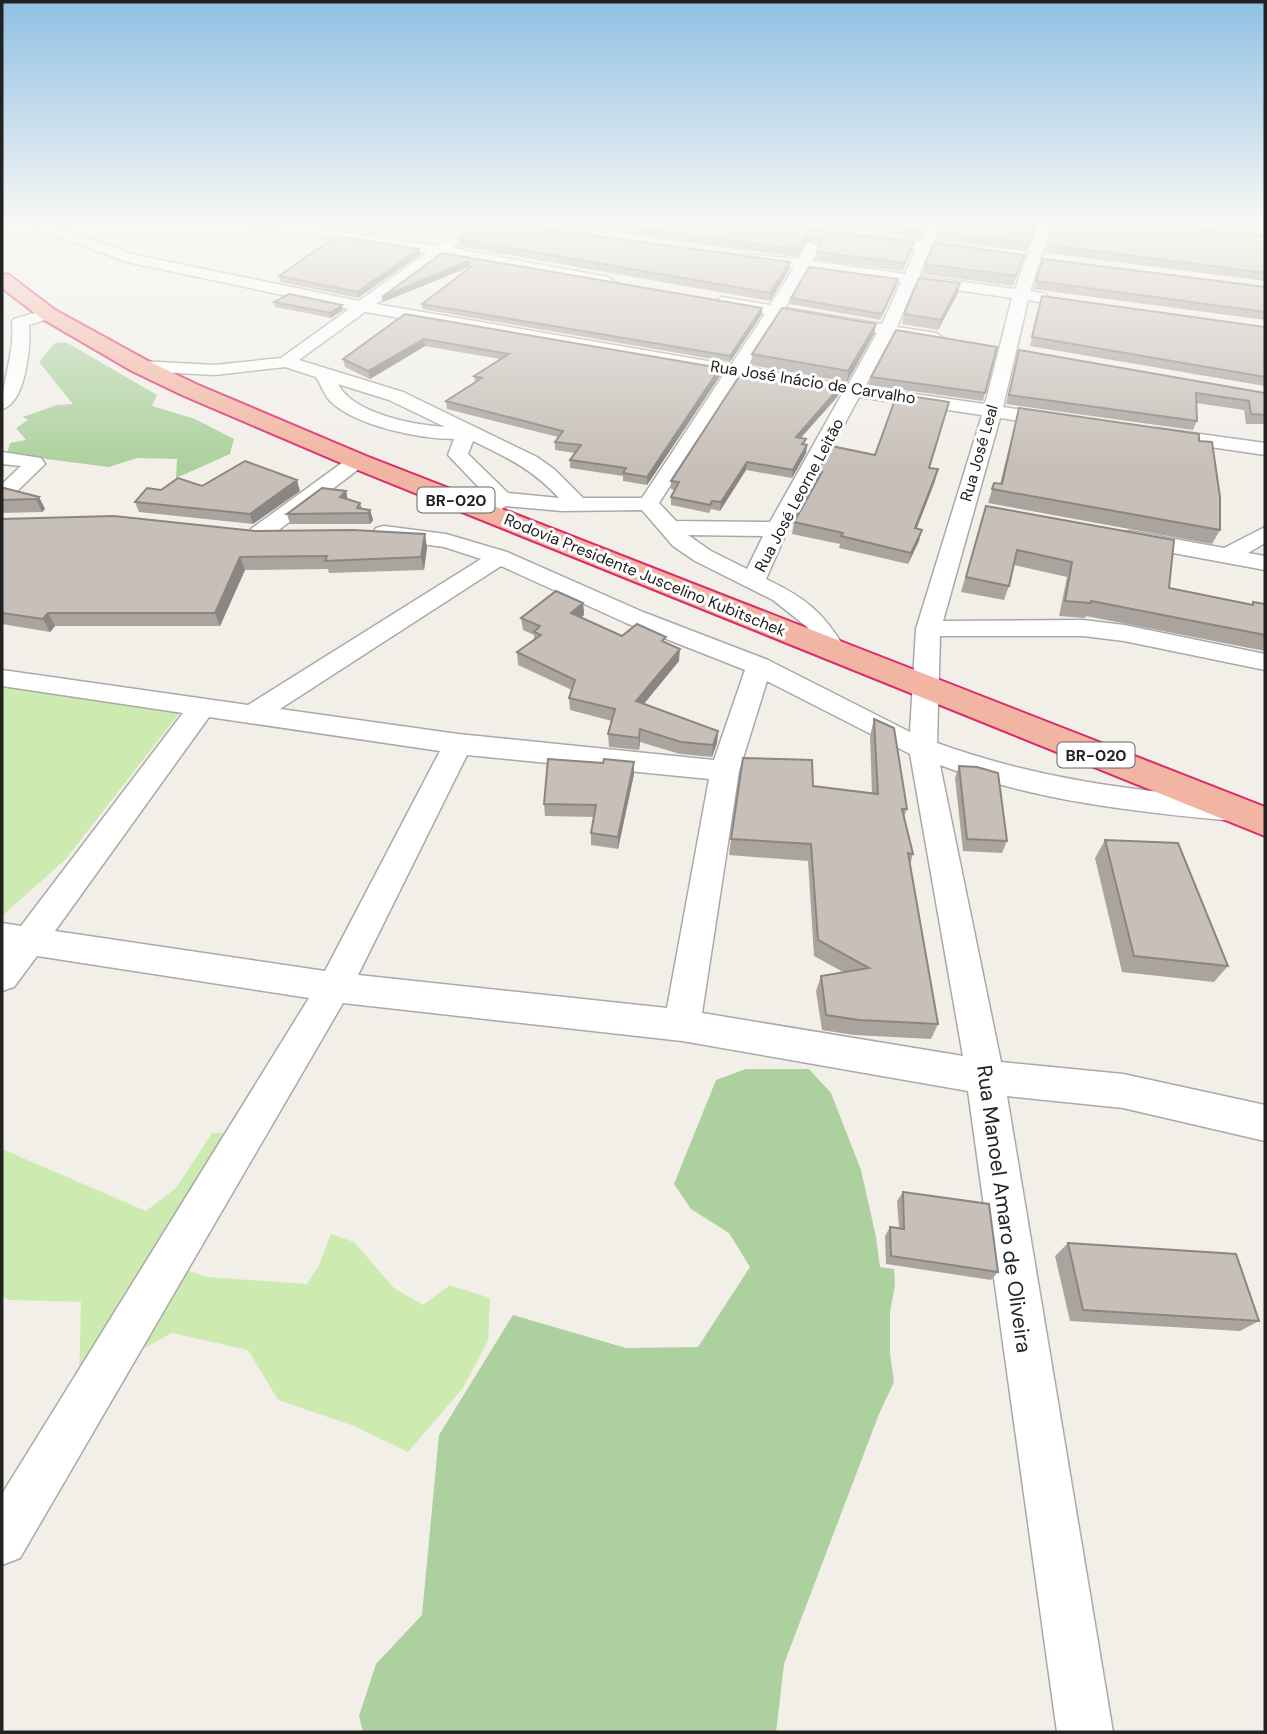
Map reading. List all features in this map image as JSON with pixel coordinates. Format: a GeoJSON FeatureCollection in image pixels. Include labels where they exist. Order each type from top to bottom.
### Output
{"type":"FeatureCollection","features":[{"type":"Feature","properties":{"kind":"highway","name":"Rodovia Presidente Juscelino Kubitschek"},"geometry":{"type":"LineString","coordinates":[[33,303],[48,314],[140,366],[357,461],[493,505],[833,650],[1250,816]]}},
{"type":"Feature","properties":{"kind":"street","name":"Rua José Inácio de Carvalho"},"geometry":{"type":"LineString","coordinates":[[343,303],[854,391],[1074,423]]}},
{"type":"Feature","properties":{"kind":"street"},"geometry":{"type":"LineString","coordinates":[[286,362],[369,303]]}},
{"type":"Feature","properties":{"kind":"street"},"geometry":{"type":"LineString","coordinates":[[730,303],[955,341]]}},
{"type":"Feature","properties":{"kind":"street"},"geometry":{"type":"LineString","coordinates":[[648,504],[779,303]]}},
{"type":"Feature","properties":{"kind":"street","name":"Rua José Leorne Leitão"},"geometry":{"type":"LineString","coordinates":[[754,580],[777,529],[888,329],[899,303]]}},
{"type":"Feature","properties":{"kind":"street","name":"Rua José Leal"},"geometry":{"type":"LineString","coordinates":[[928,687],[928,629],[992,412],[1019,303]]}},
{"type":"Feature","properties":{"kind":"street"},"geometry":{"type":"LineString","coordinates":[[2,309],[20,322],[23,340],[8,394],[2,403]]}},
{"type":"Feature","properties":{"kind":"street"},"geometry":{"type":"LineString","coordinates":[[2,331],[20,322],[48,314]]}},
{"type":"Feature","properties":{"kind":"street"},"geometry":{"type":"LineString","coordinates":[[140,366],[215,370],[286,362],[396,396],[530,461],[547,473],[577,505]]}},
{"type":"Feature","properties":{"kind":"street"},"geometry":{"type":"LineString","coordinates":[[324,375],[336,397],[351,408],[411,427],[445,433],[468,432]]}},
{"type":"Feature","properties":{"kind":"street"},"geometry":{"type":"LineString","coordinates":[[468,432],[460,444],[458,455],[493,505],[648,504]]}},
{"type":"Feature","properties":{"kind":"street"},"geometry":{"type":"LineString","coordinates":[[1142,432],[1265,449]]}},
{"type":"Feature","properties":{"kind":"street"},"geometry":{"type":"LineString","coordinates":[[2,458],[35,464],[2,495]]}},
{"type":"Feature","properties":{"kind":"street"},"geometry":{"type":"LineString","coordinates":[[298,533],[248,533],[357,461]]}},
{"type":"Feature","properties":{"kind":"street"},"geometry":{"type":"LineString","coordinates":[[648,504],[668,528],[703,556],[781,595],[817,623],[833,650]]}},
{"type":"Feature","properties":{"kind":"street"},"geometry":{"type":"LineString","coordinates":[[963,508],[990,512]]}},
{"type":"Feature","properties":{"kind":"street"},"geometry":{"type":"LineString","coordinates":[[668,528],[777,529]]}},
{"type":"Feature","properties":{"kind":"street"},"geometry":{"type":"LineString","coordinates":[[358,532],[411,534],[472,546],[619,611],[759,666],[923,749],[982,770],[1069,790],[1250,816]]}},
{"type":"Feature","properties":{"kind":"street"},"geometry":{"type":"LineString","coordinates":[[1108,534],[1265,563]]}},
{"type":"Feature","properties":{"kind":"street"},"geometry":{"type":"LineString","coordinates":[[1227,556],[1265,534]]}},
{"type":"Feature","properties":{"kind":"street"},"geometry":{"type":"LineString","coordinates":[[251,715],[499,557]]}},
{"type":"Feature","properties":{"kind":"street"},"geometry":{"type":"LineString","coordinates":[[928,629],[1083,628],[1124,633],[1265,662]]}},
{"type":"Feature","properties":{"kind":"street"},"geometry":{"type":"LineString","coordinates":[[682,1025],[725,771],[759,666]]}},
{"type":"Feature","properties":{"kind":"street"},"geometry":{"type":"LineString","coordinates":[[2,678],[458,744],[725,771]]}},
{"type":"Feature","properties":{"kind":"street","name":"Rua Manoel Amaro de Oliveira"},"geometry":{"type":"LineString","coordinates":[[928,687],[923,749],[985,1077],[1031,1394],[1085,1732]]}},
{"type":"Feature","properties":{"kind":"street"},"geometry":{"type":"LineString","coordinates":[[2,978],[15,938],[203,706]]}},
{"type":"Feature","properties":{"kind":"street"},"geometry":{"type":"LineString","coordinates":[[2,1540],[334,987],[458,744]]}},
{"type":"Feature","properties":{"kind":"street"},"geometry":{"type":"LineString","coordinates":[[15,938],[334,987],[682,1025],[985,1077],[1123,1091],[1265,1123]]}},
{"type":"Feature","properties":{"kind":"green space"},"geometry":{"type":"Polygon","coordinates":[[[66,342],[157,395],[152,406],[195,419],[234,439],[230,454],[176,478],[177,459],[137,458],[109,467],[7,454],[10,443],[26,440],[16,428],[28,420],[23,417],[57,405],[73,404],[39,362],[55,343],[66,342]]]}},
{"type":"Feature","properties":{"kind":"green space"},"geometry":{"type":"Polygon","coordinates":[[[16,682],[181,711],[65,860],[3,915],[2,684],[16,682]]]}},
{"type":"Feature","properties":{"kind":"green space"},"geometry":{"type":"Polygon","coordinates":[[[746,1069],[809,1069],[831,1093],[861,1170],[880,1267],[894,1269],[895,1285],[890,1312],[890,1353],[894,1382],[879,1414],[784,1664],[776,1732],[363,1732],[359,1716],[376,1664],[422,1615],[439,1435],[513,1315],[626,1348],[698,1347],[750,1267],[729,1233],[691,1209],[674,1184],[716,1080],[746,1069]]]}},
{"type":"Feature","properties":{"kind":"green space"},"geometry":{"type":"Polygon","coordinates":[[[212,1133],[236,1133],[164,1253],[189,1271],[207,1277],[307,1284],[319,1265],[331,1234],[354,1242],[394,1288],[423,1305],[450,1285],[490,1298],[488,1341],[463,1388],[408,1452],[354,1426],[278,1400],[248,1350],[172,1333],[79,1384],[81,1302],[8,1300],[2,1296],[2,1149],[146,1211],[176,1188],[212,1133]]]}},
{"type":"Feature","properties":{"kind":"building"},"geometry":{"type":"Polygon","coordinates":[[[279,303],[342,305],[330,313],[279,303]]]}},
{"type":"Feature","properties":{"kind":"building"},"geometry":{"type":"Polygon","coordinates":[[[732,303],[762,308],[730,356],[422,304],[732,303]]]}},
{"type":"Feature","properties":{"kind":"building"},"geometry":{"type":"Polygon","coordinates":[[[819,303],[887,303],[882,314],[819,303]]]}},
{"type":"Feature","properties":{"kind":"building"},"geometry":{"type":"Polygon","coordinates":[[[909,303],[950,303],[941,320],[904,314],[909,303]]]}},
{"type":"Feature","properties":{"kind":"building"},"geometry":{"type":"Polygon","coordinates":[[[1040,303],[1092,303],[1265,327],[1265,377],[1032,337],[1040,303]]]}},
{"type":"Feature","properties":{"kind":"building"},"geometry":{"type":"Polygon","coordinates":[[[1198,303],[1265,303],[1265,312],[1198,303]]]}},
{"type":"Feature","properties":{"kind":"building"},"geometry":{"type":"Polygon","coordinates":[[[782,308],[876,324],[848,371],[752,354],[782,308]]]}},
{"type":"Feature","properties":{"kind":"building"},"geometry":{"type":"Polygon","coordinates":[[[405,314],[720,368],[647,477],[623,473],[626,468],[570,460],[581,445],[555,442],[563,431],[446,401],[482,378],[474,376],[509,354],[424,339],[368,371],[343,359],[405,314]]]}},
{"type":"Feature","properties":{"kind":"building"},"geometry":{"type":"Polygon","coordinates":[[[896,330],[997,347],[985,393],[871,377],[896,330]]]}},
{"type":"Feature","properties":{"kind":"building"},"geometry":{"type":"Polygon","coordinates":[[[1019,350],[1265,393],[1265,415],[1251,414],[1249,401],[1196,393],[1197,421],[1009,395],[1019,350]]]}},
{"type":"Feature","properties":{"kind":"building"},"geometry":{"type":"Polygon","coordinates":[[[742,372],[839,388],[796,437],[806,439],[802,444],[807,445],[793,470],[747,462],[721,502],[712,501],[710,505],[671,497],[679,482],[671,481],[742,372]]]}},
{"type":"Feature","properties":{"kind":"building"},"geometry":{"type":"Polygon","coordinates":[[[897,394],[949,402],[929,468],[938,469],[915,528],[922,530],[911,553],[794,522],[822,472],[818,471],[831,446],[875,455],[897,394]]]}},
{"type":"Feature","properties":{"kind":"building"},"geometry":{"type":"Polygon","coordinates":[[[1019,408],[1199,434],[1199,441],[1212,442],[1220,497],[1220,530],[992,489],[994,483],[1002,484],[1019,408]]]}},
{"type":"Feature","properties":{"kind":"building"},"geometry":{"type":"Polygon","coordinates":[[[245,461],[297,480],[250,514],[135,502],[147,488],[161,490],[178,478],[202,486],[245,461]]]}},
{"type":"Feature","properties":{"kind":"building"},"geometry":{"type":"Polygon","coordinates":[[[4,488],[39,497],[2,500],[4,488]]]}},
{"type":"Feature","properties":{"kind":"building"},"geometry":{"type":"Polygon","coordinates":[[[322,488],[346,491],[340,497],[360,503],[357,508],[370,510],[368,513],[287,514],[322,488]]]}},
{"type":"Feature","properties":{"kind":"building"},"geometry":{"type":"Polygon","coordinates":[[[986,506],[1174,540],[1169,588],[1253,605],[1253,602],[1265,604],[1265,635],[1091,601],[1065,601],[1072,562],[1017,550],[1009,586],[966,577],[986,506]]]}},
{"type":"Feature","properties":{"kind":"building"},"geometry":{"type":"Polygon","coordinates":[[[114,516],[255,531],[353,530],[425,534],[421,557],[325,561],[327,556],[240,557],[215,613],[48,613],[43,619],[2,613],[2,519],[114,516]]]}},
{"type":"Feature","properties":{"kind":"building"},"geometry":{"type":"Polygon","coordinates":[[[556,591],[583,603],[571,613],[622,636],[637,624],[666,637],[662,641],[680,649],[636,701],[718,731],[713,745],[681,742],[640,729],[639,738],[608,734],[615,709],[569,698],[575,680],[517,652],[541,635],[534,632],[540,626],[521,618],[556,591]]]}},
{"type":"Feature","properties":{"kind":"building"},"geometry":{"type":"Polygon","coordinates":[[[874,719],[894,728],[907,809],[902,809],[913,854],[908,853],[938,1024],[859,1020],[826,1015],[821,976],[869,968],[818,940],[811,844],[731,839],[743,758],[812,760],[813,786],[878,794],[874,719]]]}},
{"type":"Feature","properties":{"kind":"building"},"geometry":{"type":"Polygon","coordinates":[[[548,759],[634,762],[618,837],[591,833],[596,805],[544,804],[548,759]]]}},
{"type":"Feature","properties":{"kind":"building"},"geometry":{"type":"Polygon","coordinates":[[[959,766],[977,767],[998,773],[1007,841],[967,839],[959,766]]]}},
{"type":"Feature","properties":{"kind":"building"},"geometry":{"type":"Polygon","coordinates":[[[1105,840],[1178,843],[1228,966],[1134,956],[1105,840]]]}},
{"type":"Feature","properties":{"kind":"building"},"geometry":{"type":"Polygon","coordinates":[[[903,1192],[989,1204],[998,1272],[891,1256],[890,1227],[904,1229],[903,1192]]]}},
{"type":"Feature","properties":{"kind":"building"},"geometry":{"type":"Polygon","coordinates":[[[1068,1243],[1236,1254],[1259,1321],[1083,1310],[1068,1243]]]}}]}
